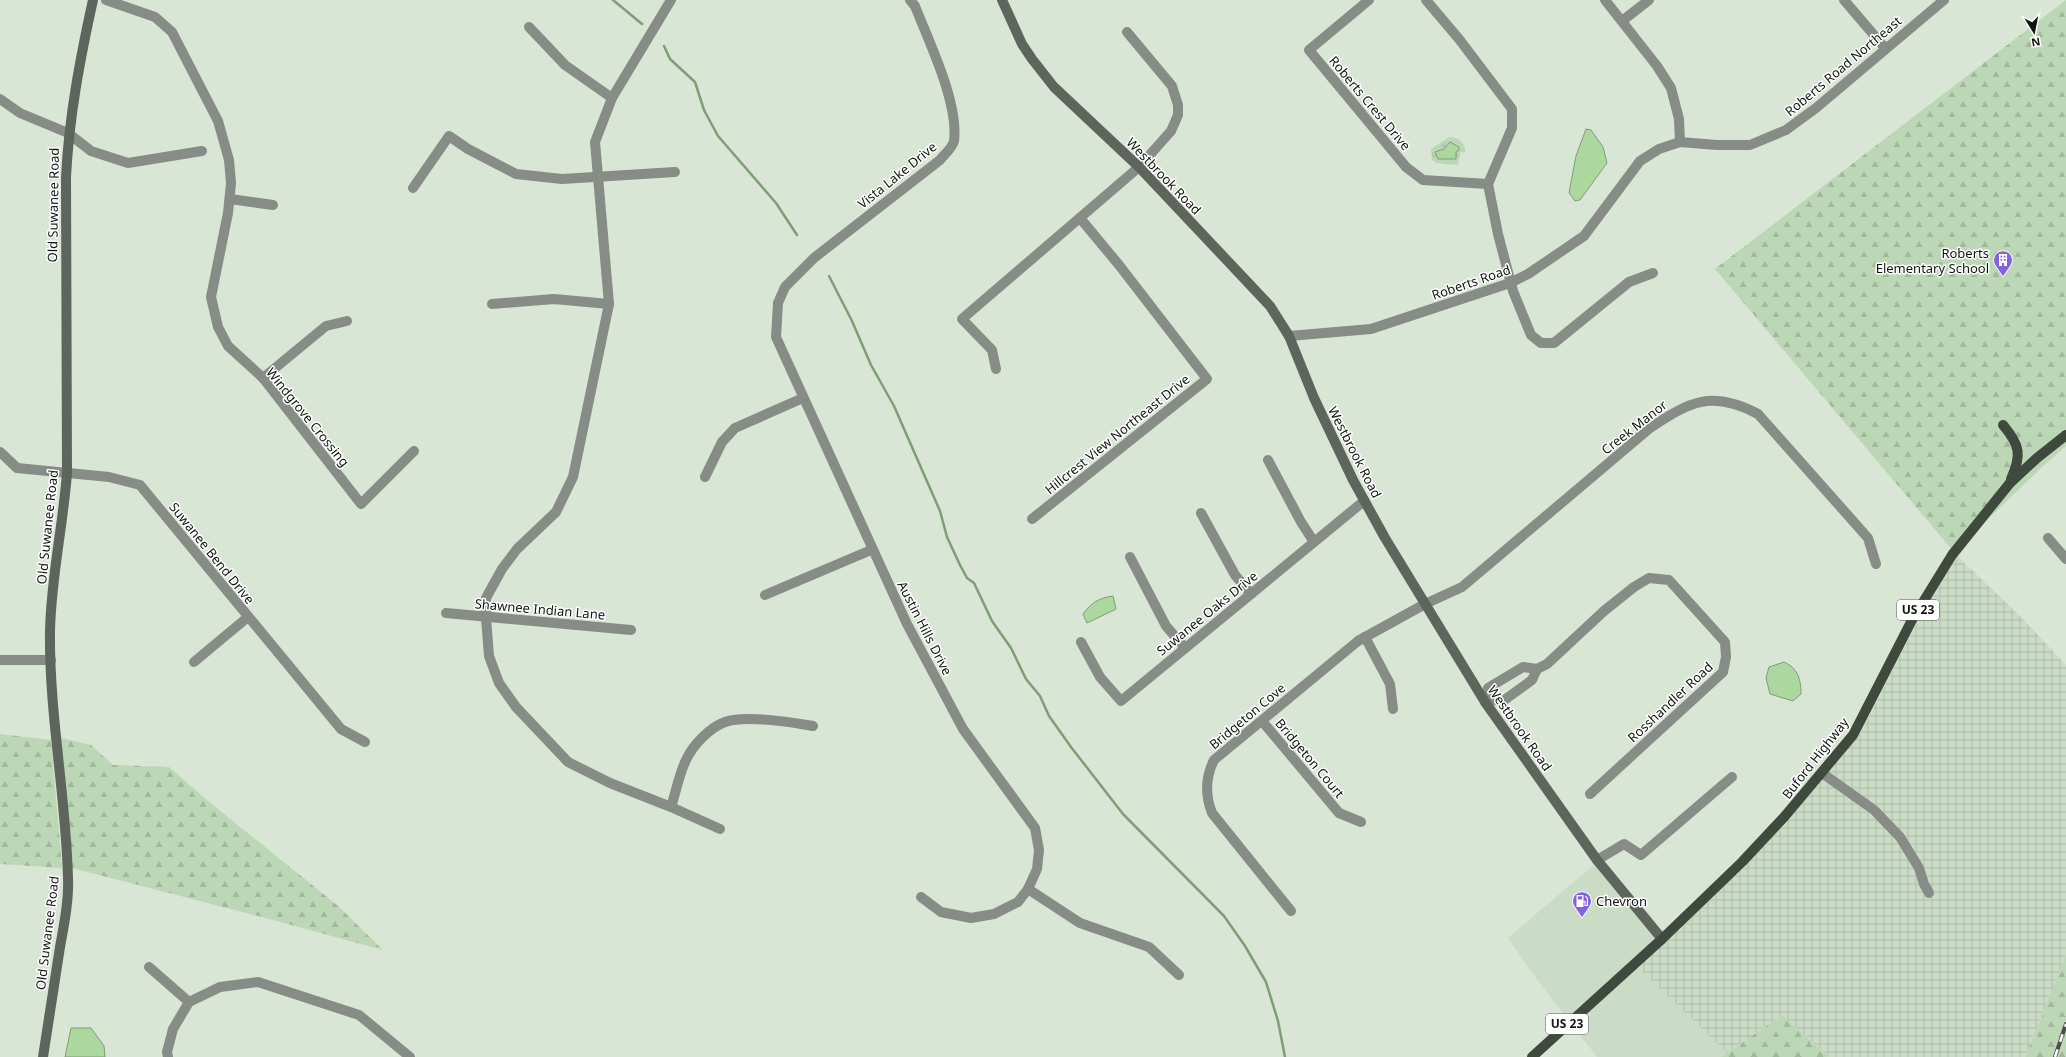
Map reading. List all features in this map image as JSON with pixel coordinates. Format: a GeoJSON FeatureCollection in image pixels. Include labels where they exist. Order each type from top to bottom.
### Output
{"type":"FeatureCollection","features":[{"type":"Feature","properties":{"kind":"main road"},"geometry":{"type":"LineString","coordinates":[[2003,425],[2013,437],[2018,454],[2018,464],[2010,483]]}},
{"type":"Feature","properties":{"kind":"main road","name":"Buford Highway"},"geometry":{"type":"LineString","coordinates":[[1532,1057],[1662,939],[1742,862],[1785,816],[1822,773],[1853,735],[1912,620],[1952,556],[2010,483],[2037,458],[2066,436]]}},
{"type":"Feature","properties":{"kind":"street","name":"Old Suwanee Road"},"geometry":{"type":"LineString","coordinates":[[43,1057],[64,924],[69,880],[64,797],[51,660],[50,631],[53,582],[64,506],[67,473],[64,239],[68,133],[83,46],[93,0]]}},
{"type":"Feature","properties":{"kind":"street","name":"Windgrove Crossing"},"geometry":{"type":"LineString","coordinates":[[106,0],[155,17],[172,32],[218,121],[229,160],[231,182],[228,213],[211,297],[212,310],[218,327],[228,346],[263,378],[361,504],[414,451]]}},
{"type":"Feature","properties":{"kind":"street"},"geometry":{"type":"LineString","coordinates":[[671,0],[612,98],[595,142],[609,304],[573,477],[556,512],[517,549],[502,569],[486,598],[486,618],[489,656],[499,683],[516,707],[568,762],[610,783],[671,807],[720,829]]}},
{"type":"Feature","properties":{"kind":"street","name":"Vista Lake Drive"},"geometry":{"type":"LineString","coordinates":[[811,260],[940,160],[954,142],[953,116],[947,93],[915,6],[910,0]]}},
{"type":"Feature","properties":{"kind":"street","name":"Westbrook Road"},"geometry":{"type":"LineString","coordinates":[[1002,0],[1022,44],[1054,87],[1139,167],[1270,306],[1289,336],[1314,398],[1364,501],[1425,604],[1487,701],[1597,860],[1662,939]]}},
{"type":"Feature","properties":{"kind":"street","name":"Roberts Crest Drive"},"geometry":{"type":"LineString","coordinates":[[1369,0],[1309,50],[1406,167],[1423,180],[1488,184]]}},
{"type":"Feature","properties":{"kind":"street"},"geometry":{"type":"LineString","coordinates":[[1426,0],[1459,39],[1512,109],[1512,128],[1488,184],[1510,283],[1531,335],[1542,343],[1554,344],[1629,282],[1653,273]]}},
{"type":"Feature","properties":{"kind":"street"},"geometry":{"type":"LineString","coordinates":[[1605,0],[1671,88],[1679,119],[1680,142]]}},
{"type":"Feature","properties":{"kind":"street"},"geometry":{"type":"LineString","coordinates":[[1622,21],[1649,0]]}},
{"type":"Feature","properties":{"kind":"street"},"geometry":{"type":"LineString","coordinates":[[1844,0],[1885,48]]}},
{"type":"Feature","properties":{"kind":"street","name":"Roberts Road Northeast"},"geometry":{"type":"LineString","coordinates":[[1659,149],[1680,142],[1717,145],[1750,145],[1780,133],[1812,111],[1885,48],[1944,0]]}},
{"type":"Feature","properties":{"kind":"street"},"geometry":{"type":"LineString","coordinates":[[529,27],[565,65],[612,98]]}},
{"type":"Feature","properties":{"kind":"street"},"geometry":{"type":"LineString","coordinates":[[996,369],[992,350],[962,319],[1139,167],[1171,132],[1178,115],[1178,105],[1172,86],[1127,32]]}},
{"type":"Feature","properties":{"kind":"street"},"geometry":{"type":"LineString","coordinates":[[0,99],[20,113],[68,133],[90,151],[128,163],[202,151]]}},
{"type":"Feature","properties":{"kind":"street"},"geometry":{"type":"LineString","coordinates":[[413,188],[449,136],[468,149],[516,174],[562,179],[599,175],[675,172]]}},
{"type":"Feature","properties":{"kind":"street","name":"Roberts Road"},"geometry":{"type":"LineString","coordinates":[[1289,336],[1371,329],[1510,283],[1528,274],[1584,236],[1640,161],[1659,149]]}},
{"type":"Feature","properties":{"kind":"street"},"geometry":{"type":"LineString","coordinates":[[230,199],[273,205]]}},
{"type":"Feature","properties":{"kind":"street","name":"Hillcrest View Northeast Drive"},"geometry":{"type":"LineString","coordinates":[[1032,519],[1207,379],[1119,265],[1080,218]]}},
{"type":"Feature","properties":{"kind":"street","name":"Austin Hills Drive"},"geometry":{"type":"LineString","coordinates":[[811,260],[785,287],[778,303],[776,337],[907,624],[963,729],[1035,828],[1039,850],[1037,869],[1028,889],[1018,902],[994,914],[971,918],[941,912],[921,897]]}},
{"type":"Feature","properties":{"kind":"street"},"geometry":{"type":"LineString","coordinates":[[492,304],[554,299],[609,304]]}},
{"type":"Feature","properties":{"kind":"street"},"geometry":{"type":"LineString","coordinates":[[263,378],[326,326],[347,321]]}},
{"type":"Feature","properties":{"kind":"street"},"geometry":{"type":"LineString","coordinates":[[705,477],[722,442],[735,428],[803,398]]}},
{"type":"Feature","properties":{"kind":"street","name":"Creek Manor"},"geometry":{"type":"LineString","coordinates":[[1425,604],[1462,587],[1650,428],[1679,409],[1701,401],[1726,402],[1743,406],[1758,414],[1868,538],[1876,564]]}},
{"type":"Feature","properties":{"kind":"street","name":"Suwanee Bend Drive"},"geometry":{"type":"LineString","coordinates":[[0,452],[17,468],[109,477],[140,485],[341,729],[365,742]]}},
{"type":"Feature","properties":{"kind":"street"},"geometry":{"type":"LineString","coordinates":[[1268,460],[1301,522],[1314,542]]}},
{"type":"Feature","properties":{"kind":"street","name":"Suwanee Oaks Drive"},"geometry":{"type":"LineString","coordinates":[[1081,642],[1100,677],[1122,701],[1364,501]]}},
{"type":"Feature","properties":{"kind":"street"},"geometry":{"type":"LineString","coordinates":[[1202,513],[1235,575],[1250,594]]}},
{"type":"Feature","properties":{"kind":"street"},"geometry":{"type":"LineString","coordinates":[[2048,538],[2066,558]]}},
{"type":"Feature","properties":{"kind":"street"},"geometry":{"type":"LineString","coordinates":[[765,595],[872,550]]}},
{"type":"Feature","properties":{"kind":"street"},"geometry":{"type":"LineString","coordinates":[[1130,557],[1166,626],[1185,648]]}},
{"type":"Feature","properties":{"kind":"street","name":"Rosshandler Road"},"geometry":{"type":"LineString","coordinates":[[1536,669],[1532,680],[1503,701],[1487,701],[1488,688],[1522,667],[1536,669],[1547,664],[1604,611],[1649,578],[1669,580],[1725,642],[1726,657],[1723,672],[1590,794]]}},
{"type":"Feature","properties":{"kind":"street","name":"Bridgeton Cove"},"geometry":{"type":"LineString","coordinates":[[1291,911],[1212,813],[1207,800],[1208,771],[1214,760],[1365,637],[1425,604]]}},
{"type":"Feature","properties":{"kind":"street","name":"Shawnee Indian Lane"},"geometry":{"type":"LineString","coordinates":[[446,613],[486,618],[631,630]]}},
{"type":"Feature","properties":{"kind":"street"},"geometry":{"type":"LineString","coordinates":[[194,662],[248,617]]}},
{"type":"Feature","properties":{"kind":"street"},"geometry":{"type":"LineString","coordinates":[[1365,637],[1390,684],[1393,709]]}},
{"type":"Feature","properties":{"kind":"street"},"geometry":{"type":"LineString","coordinates":[[0,660],[51,660]]}},
{"type":"Feature","properties":{"kind":"street"},"geometry":{"type":"LineString","coordinates":[[671,807],[686,760],[698,743],[710,731],[725,722],[747,720],[792,722],[813,726]]}},
{"type":"Feature","properties":{"kind":"street","name":"Bridgeton Court"},"geometry":{"type":"LineString","coordinates":[[1262,721],[1339,813],[1361,822]]}},
{"type":"Feature","properties":{"kind":"street"},"geometry":{"type":"LineString","coordinates":[[1822,773],[1874,810],[1900,837],[1919,868],[1924,884],[1929,892]]}},
{"type":"Feature","properties":{"kind":"street"},"geometry":{"type":"LineString","coordinates":[[1597,860],[1624,844],[1641,855],[1732,777]]}},
{"type":"Feature","properties":{"kind":"street"},"geometry":{"type":"LineString","coordinates":[[1028,889],[1080,923],[1149,947],[1179,975]]}},
{"type":"Feature","properties":{"kind":"street"},"geometry":{"type":"LineString","coordinates":[[149,967],[188,1002]]}},
{"type":"Feature","properties":{"kind":"street"},"geometry":{"type":"LineString","coordinates":[[168,1057],[167,1052],[173,1029],[188,1002],[220,987],[258,982],[359,1015],[410,1057]]}},
{"type":"Feature","properties":{"kind":"shaded area"},"geometry":{"type":"Polygon","coordinates":[[[1586,129],[1591,130],[1603,147],[1607,163],[1580,200],[1575,201],[1569,193],[1576,156],[1586,129]]]}},
{"type":"Feature","properties":{"kind":"shaded area"},"geometry":{"type":"Polygon","coordinates":[[[1450,142],[1459,147],[1459,150],[1456,152],[1456,159],[1438,159],[1435,152],[1444,149],[1450,142]]]}},
{"type":"Feature","properties":{"kind":"shaded area"},"geometry":{"type":"Polygon","coordinates":[[[1953,552],[2019,615],[2066,665],[2066,955],[2025,1057],[1829,1057],[1782,1015],[1727,1053],[1638,967],[1861,732],[1953,552]]]}},
{"type":"Feature","properties":{"kind":"shaded area"},"geometry":{"type":"Polygon","coordinates":[[[1113,596],[1116,609],[1087,623],[1083,614],[1090,606],[1100,599],[1113,596]]]}},
{"type":"Feature","properties":{"kind":"shaded area"},"geometry":{"type":"Polygon","coordinates":[[[1784,662],[1796,671],[1799,679],[1801,694],[1793,701],[1770,694],[1766,678],[1769,667],[1784,662]]]}},
{"type":"Feature","properties":{"kind":"shaded area"},"geometry":{"type":"Polygon","coordinates":[[[1596,863],[1661,945],[1638,967],[1727,1053],[1721,1057],[1597,1057],[1538,981],[1508,938],[1596,863]]]}},
{"type":"Feature","properties":{"kind":"shaded area"},"geometry":{"type":"Polygon","coordinates":[[[71,1028],[91,1028],[104,1046],[105,1057],[65,1057],[71,1028]]]}},
{"type":"Feature","properties":{"kind":"green space"},"geometry":{"type":"Polygon","coordinates":[[[2066,0],[2066,446],[2043,466],[1954,552],[1715,269],[2066,0]]]}},
{"type":"Feature","properties":{"kind":"green space"},"geometry":{"type":"Polygon","coordinates":[[[1449,137],[1453,137],[1461,141],[1465,149],[1465,153],[1460,152],[1458,165],[1437,163],[1432,160],[1431,149],[1449,137]],[[1448,144],[1444,149],[1439,150],[1443,158],[1456,155],[1448,144]]]}},
{"type":"Feature","properties":{"kind":"green space"},"geometry":{"type":"Polygon","coordinates":[[[0,734],[51,740],[62,868],[0,864],[0,734]]]}},
{"type":"Feature","properties":{"kind":"green space"},"geometry":{"type":"Polygon","coordinates":[[[61,738],[91,745],[113,765],[169,767],[208,801],[337,905],[383,950],[72,868],[61,738]]]}},
{"type":"Feature","properties":{"kind":"green space"},"geometry":{"type":"Polygon","coordinates":[[[2066,955],[2066,1057],[2025,1057],[2066,955]]]}},
{"type":"Feature","properties":{"kind":"green space"},"geometry":{"type":"Polygon","coordinates":[[[1782,1015],[1829,1057],[1721,1057],[1727,1053],[1782,1015]]]}},
{"type":"Feature","properties":{"kind":"waterway"},"geometry":{"type":"LineString","coordinates":[[613,0],[642,24]]}},
{"type":"Feature","properties":{"kind":"waterway"},"geometry":{"type":"LineString","coordinates":[[664,46],[670,59],[695,82],[704,110],[718,136],[776,203],[797,235]]}},
{"type":"Feature","properties":{"kind":"waterway"},"geometry":{"type":"LineString","coordinates":[[829,276],[852,321],[871,365],[894,406],[940,511],[947,537],[960,565],[967,578],[974,583],[992,621],[1011,648],[1026,679],[1040,696],[1049,716],[1123,814],[1224,916],[1245,946],[1266,982],[1278,1021],[1285,1057]]}},
{"type":"Feature","properties":{"kind":"railway"},"geometry":{"type":"LineString","coordinates":[[2055,1057],[2066,1024]]}},
{"type":"Feature","properties":{"kind":"place","name":"Roberts Elementary School"},"geometry":{"type":"Point","coordinates":[2003,277]}},
{"type":"Feature","properties":{"kind":"place","name":"Chevron"},"geometry":{"type":"Point","coordinates":[1582,918]}}]}
